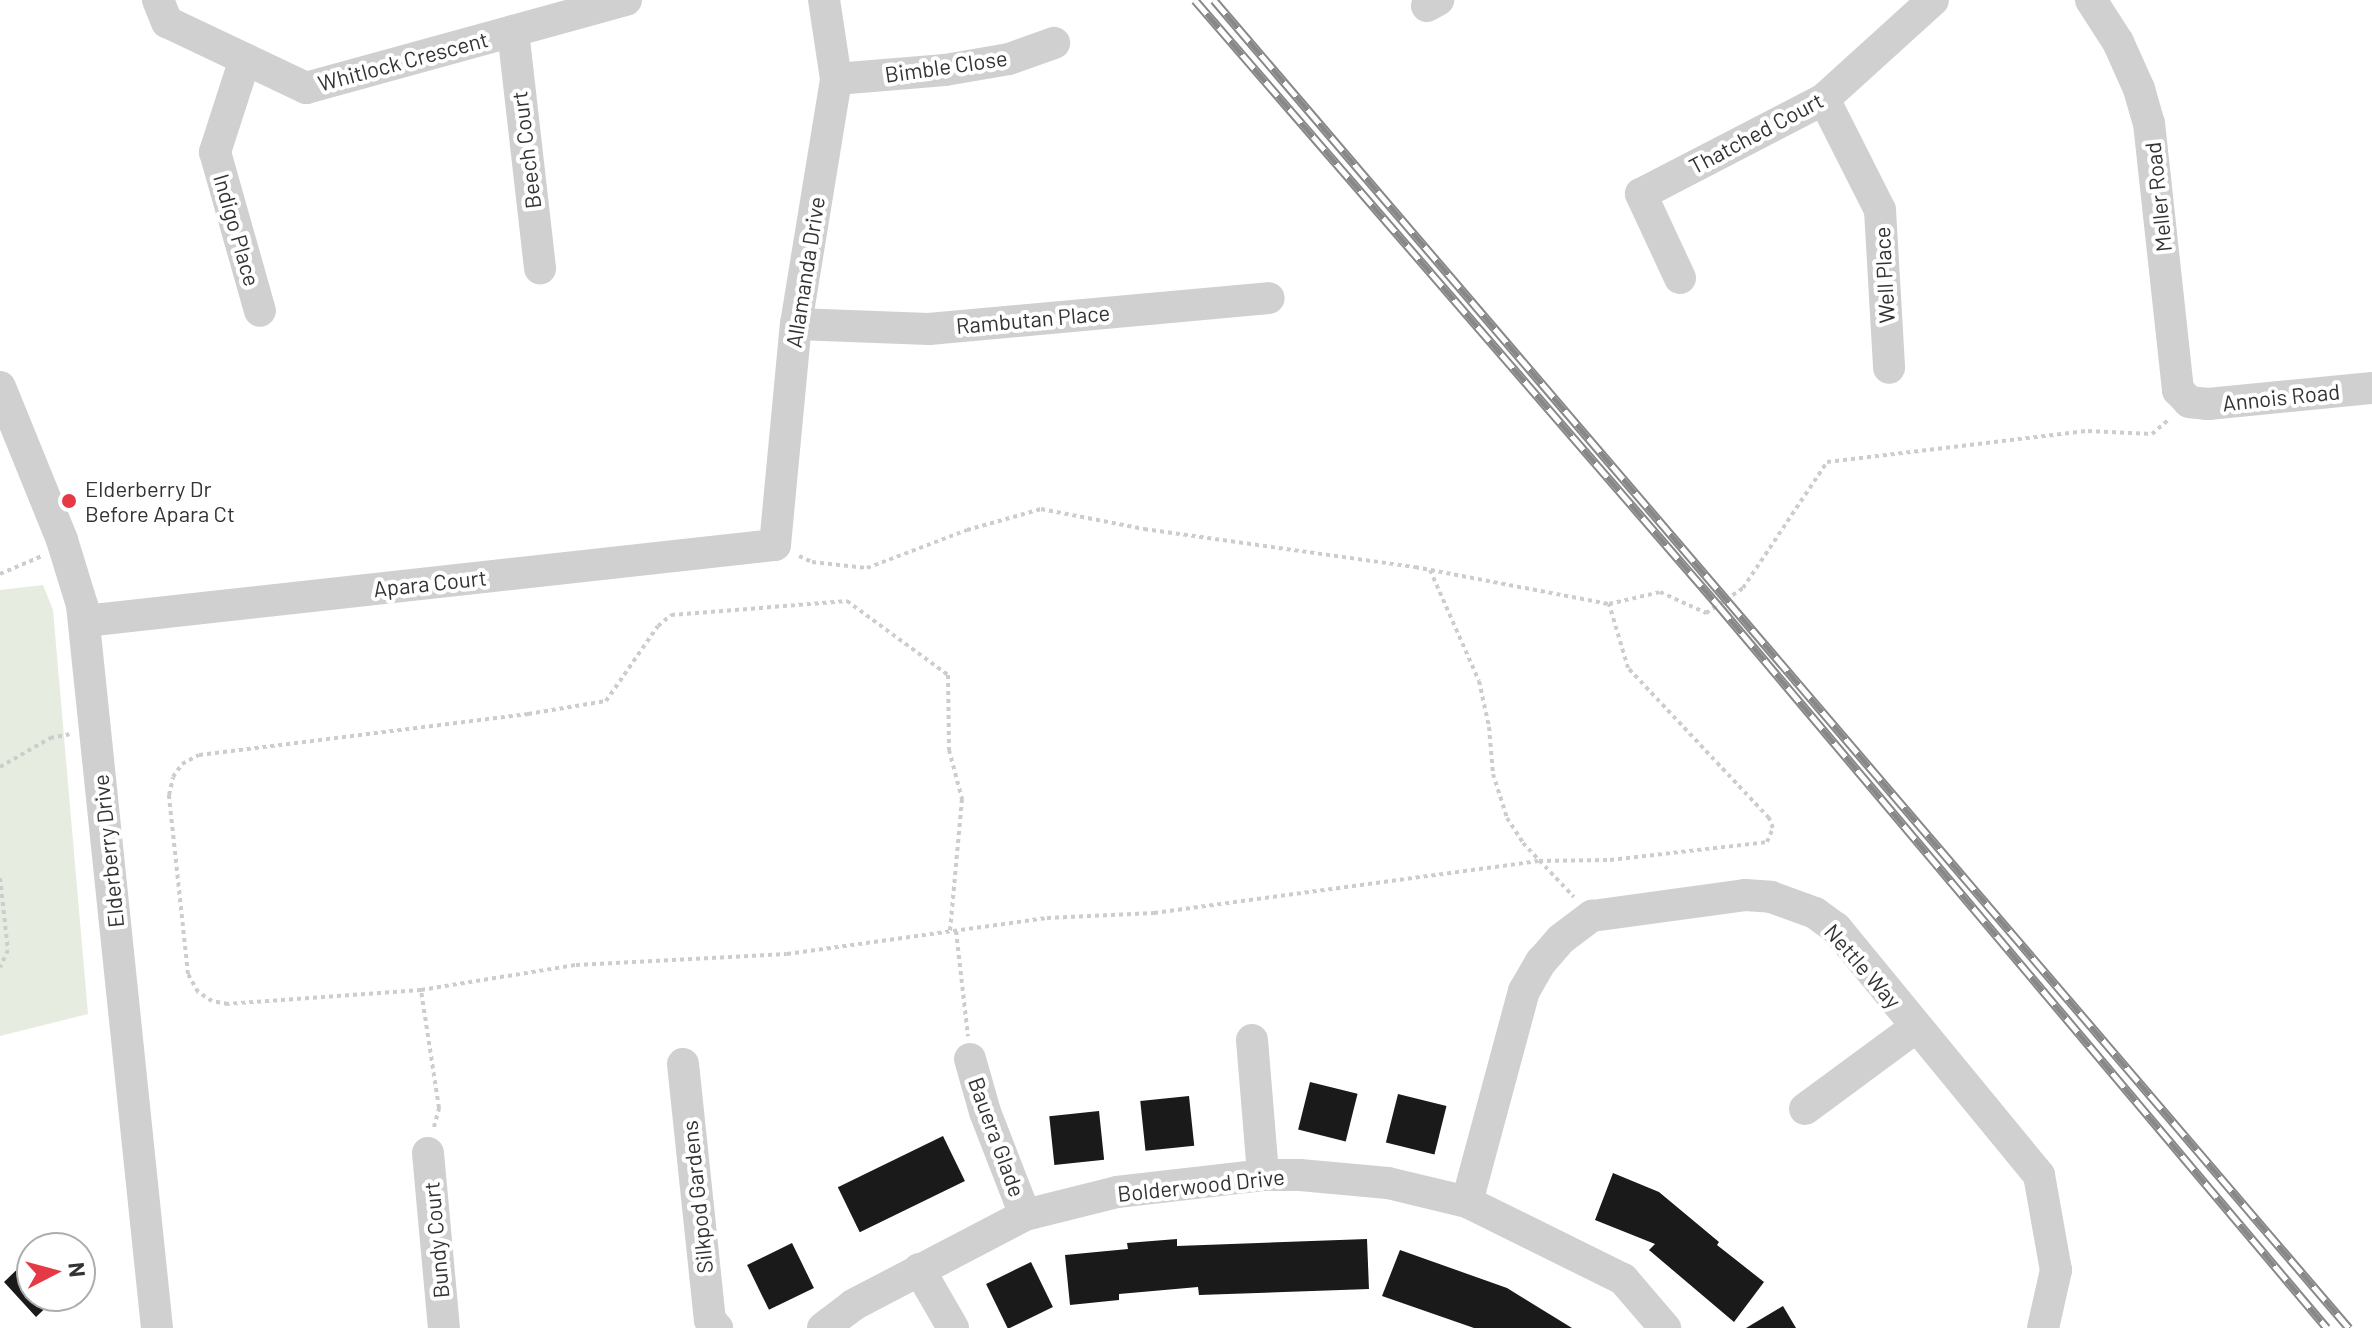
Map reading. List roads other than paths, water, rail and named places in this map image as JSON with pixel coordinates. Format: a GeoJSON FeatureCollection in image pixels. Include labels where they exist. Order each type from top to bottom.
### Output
{"type":"FeatureCollection","features":[{"type":"Feature","properties":{"kind":"street","name":"Whitlock Crescent"},"geometry":{"type":"LineString","coordinates":[[158,0],[167,22],[306,88],[626,0]]}},
{"type":"Feature","properties":{"kind":"street","name":"Allamanda Drive"},"geometry":{"type":"LineString","coordinates":[[775,545],[796,324],[836,79],[824,0]]}},
{"type":"Feature","properties":{"kind":"street","name":"Thatched Court"},"geometry":{"type":"LineString","coordinates":[[1680,278],[1641,194],[1824,99],[1933,0]]}},
{"type":"Feature","properties":{"kind":"street","name":"Meller Road"},"geometry":{"type":"LineString","coordinates":[[2091,0],[2118,42],[2139,89],[2149,123],[2178,390],[2189,402]]}},
{"type":"Feature","properties":{"kind":"street","name":"Beech Court"},"geometry":{"type":"LineString","coordinates":[[513,31],[540,268]]}},
{"type":"Feature","properties":{"kind":"street","name":"Bimble Close"},"geometry":{"type":"LineString","coordinates":[[836,79],[945,70],[1009,59],[1054,43]]}},
{"type":"Feature","properties":{"kind":"street","name":"Indigo Place"},"geometry":{"type":"LineString","coordinates":[[245,59],[215,152],[260,311]]}},
{"type":"Feature","properties":{"kind":"street","name":"Well Place"},"geometry":{"type":"LineString","coordinates":[[1824,99],[1880,210],[1889,368]]}},
{"type":"Feature","properties":{"kind":"street","name":"Rambutan Place"},"geometry":{"type":"LineString","coordinates":[[796,324],[929,329],[1269,298]]}},
{"type":"Feature","properties":{"kind":"street","name":"Elderberry Drive"},"geometry":{"type":"LineString","coordinates":[[0,387],[62,540],[85,621],[157,1328]]}},
{"type":"Feature","properties":{"kind":"street","name":"Annois Road"},"geometry":{"type":"LineString","coordinates":[[2189,402],[2208,404],[2372,388]]}},
{"type":"Feature","properties":{"kind":"street","name":"Apara Court"},"geometry":{"type":"LineString","coordinates":[[85,621],[775,545]]}},
{"type":"Feature","properties":{"kind":"street","name":"Nettle Way"},"geometry":{"type":"LineString","coordinates":[[1467,1202],[1524,991],[1541,962],[1561,939],[1592,916],[1745,895],[1795,904],[1836,928],[1915,1028],[2039,1175],[2056,1270],[2043,1328]]}},
{"type":"Feature","properties":{"kind":"street"},"geometry":{"type":"LineString","coordinates":[[1805,1109],[1915,1028]]}},
{"type":"Feature","properties":{"kind":"street"},"geometry":{"type":"LineString","coordinates":[[1252,1040],[1263,1175]]}},
{"type":"Feature","properties":{"kind":"street","name":"Bauera Glade"},"geometry":{"type":"LineString","coordinates":[[970,1059],[985,1112],[1025,1215]]}},
{"type":"Feature","properties":{"kind":"street","name":"Silkpod Gardens"},"geometry":{"type":"LineString","coordinates":[[683,1064],[710,1320],[717,1328]]}},
{"type":"Feature","properties":{"kind":"street","name":"Bundy Court"},"geometry":{"type":"LineString","coordinates":[[428,1153],[444,1328]]}},
{"type":"Feature","properties":{"kind":"street","name":"Bolderwood Drive"},"geometry":{"type":"LineString","coordinates":[[823,1328],[853,1305],[1025,1215],[1117,1192],[1263,1175],[1344,1177],[1388,1183],[1467,1202],[1623,1279],[1665,1328]]}},
{"type":"Feature","properties":{"kind":"street"},"geometry":{"type":"LineString","coordinates":[[919,1269],[953,1328]]}},
{"type":"Feature","properties":{"kind":"railway"},"geometry":{"type":"LineString","coordinates":[[1195,0],[1718,605],[2327,1328]]}},
{"type":"Feature","properties":{"kind":"railway"},"geometry":{"type":"LineString","coordinates":[[1214,0],[2349,1328]]}},
{"type":"Feature","properties":{"kind":"place","name":"Elderberry Dr Before Apara Ct"},"geometry":{"type":"Point","coordinates":[69,501]}}]}
